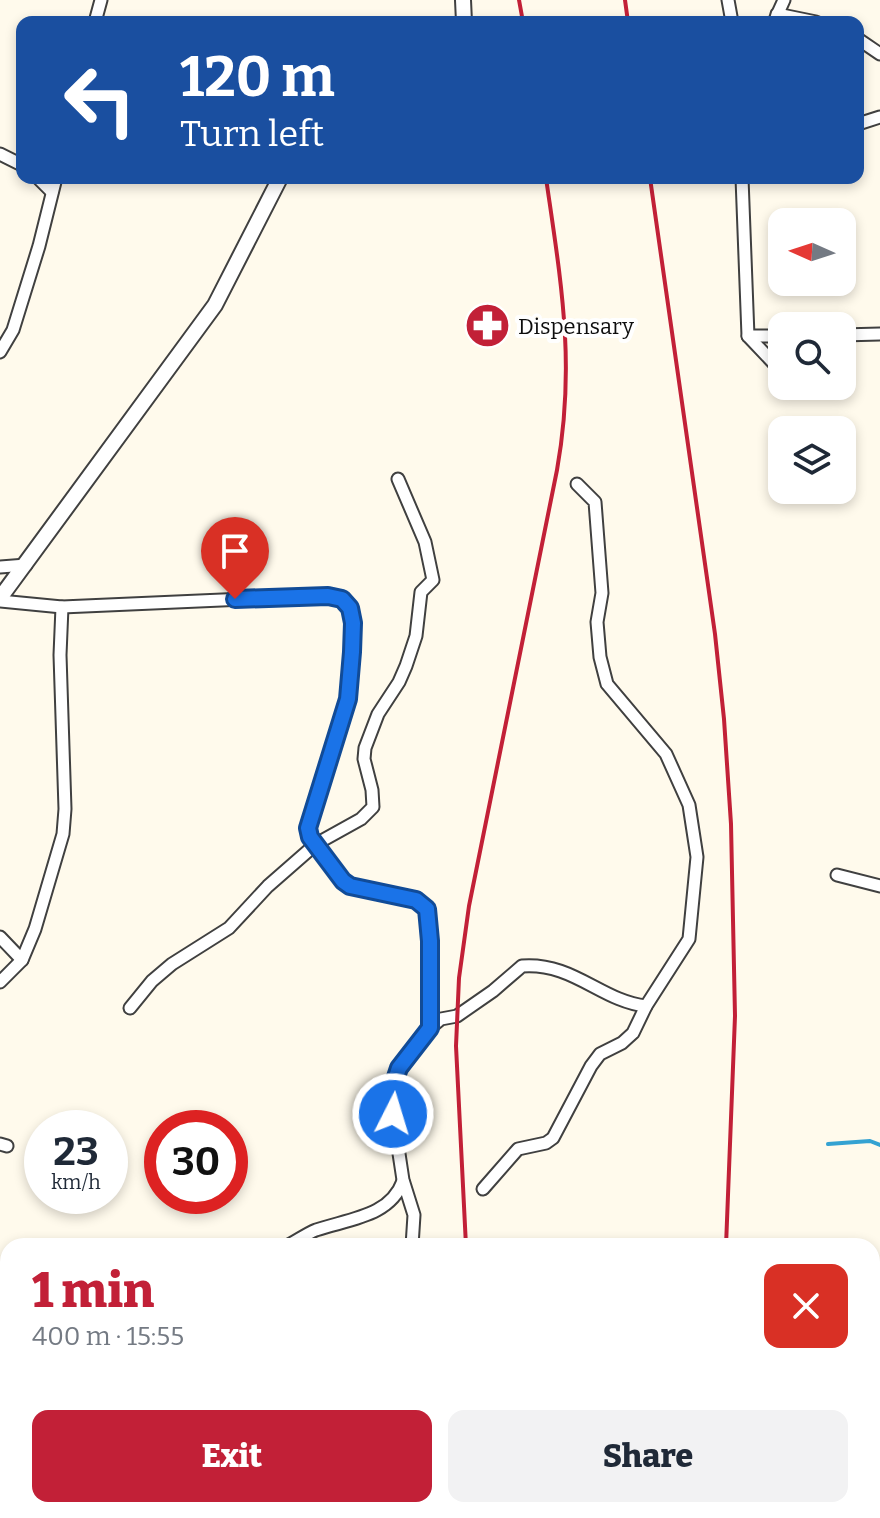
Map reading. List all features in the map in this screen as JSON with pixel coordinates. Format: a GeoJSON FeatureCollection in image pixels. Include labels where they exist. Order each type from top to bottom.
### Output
{"type":"FeatureCollection","features":[{"type":"Feature","properties":{"kind":"street"},"geometry":{"type":"LineString","coordinates":[[44,184],[52,192]]}},
{"type":"Feature","properties":{"kind":"street"},"geometry":{"type":"LineString","coordinates":[[0,352],[13,330],[54,184]]}},
{"type":"Feature","properties":{"kind":"street"},"geometry":{"type":"LineString","coordinates":[[0,600],[215,305],[277,184]]}},
{"type":"Feature","properties":{"kind":"street"},"geometry":{"type":"LineString","coordinates":[[742,184],[748,336],[768,357]]}},
{"type":"Feature","properties":{"kind":"street"},"geometry":{"type":"LineString","coordinates":[[856,335],[880,334]]}},
{"type":"Feature","properties":{"kind":"street"},"geometry":{"type":"LineString","coordinates":[[748,336],[768,336]]}},
{"type":"Feature","properties":{"kind":"street"},"geometry":{"type":"LineString","coordinates":[[130,1008],[152,981],[172,964],[229,928],[268,886],[316,844],[361,819],[373,807],[364,759],[365,748],[378,714],[406,666],[416,636],[421,592],[433,580],[425,542],[398,479]]}},
{"type":"Feature","properties":{"kind":"street"},"geometry":{"type":"LineString","coordinates":[[483,1189],[518,1149],[546,1143],[553,1138],[591,1066],[600,1054],[628,1040],[689,939],[697,857],[689,805],[666,754],[607,684],[603,674],[597,622],[602,593],[595,502],[577,484]]}},
{"type":"Feature","properties":{"kind":"street"},"geometry":{"type":"LineString","coordinates":[[0,567],[26,565]]}},
{"type":"Feature","properties":{"kind":"street"},"geometry":{"type":"LineString","coordinates":[[0,600],[62,607],[315,596],[342,599],[350,608],[353,623],[348,699],[309,822],[310,837],[336,874],[350,886],[416,900],[427,909],[430,1028]]}},
{"type":"Feature","properties":{"kind":"street"},"geometry":{"type":"LineString","coordinates":[[0,982],[22,960],[35,929],[63,834],[62,607]]}},
{"type":"Feature","properties":{"kind":"street"},"geometry":{"type":"LineString","coordinates":[[837,875],[880,886]]}},
{"type":"Feature","properties":{"kind":"street"},"geometry":{"type":"LineString","coordinates":[[0,937],[22,960]]}},
{"type":"Feature","properties":{"kind":"street"},"geometry":{"type":"LineString","coordinates":[[413,1238],[414,1215],[403,1180],[393,1114],[396,1077],[419,1039],[430,1028],[441,1019],[457,1016],[522,966],[569,973],[627,1002],[646,1006]]}},
{"type":"Feature","properties":{"kind":"street"},"geometry":{"type":"LineString","coordinates":[[301,1238],[378,1209],[396,1197],[403,1180]]}},
{"type":"Feature","properties":{"kind":"waterway"},"geometry":{"type":"LineString","coordinates":[[828,1144],[870,1141],[880,1145]]}},
{"type":"Feature","properties":{"kind":"railway"},"geometry":{"type":"LineString","coordinates":[[519,0],[522,16]]}},
{"type":"Feature","properties":{"kind":"railway"},"geometry":{"type":"LineString","coordinates":[[625,0],[627,16]]}},
{"type":"Feature","properties":{"kind":"railway"},"geometry":{"type":"LineString","coordinates":[[466,1238],[456,1046],[459,978],[469,906],[563,431],[564,323],[547,184]]}},
{"type":"Feature","properties":{"kind":"railway"},"geometry":{"type":"LineString","coordinates":[[651,184],[715,634],[724,719],[731,824],[735,1016],[726,1238]]}},
{"type":"Feature","properties":{"kind":"place","name":"Dispensary"},"geometry":{"type":"Point","coordinates":[487,326]}},
{"type":"Feature","properties":{"kind":"route"},"geometry":{"type":"LineString","coordinates":[[235,599],[328,596],[342,599],[350,608],[353,623],[348,699],[308,828],[310,837],[336,874],[350,886],[416,900],[427,909],[430,1028],[399,1068],[393,1114]]}}]}
